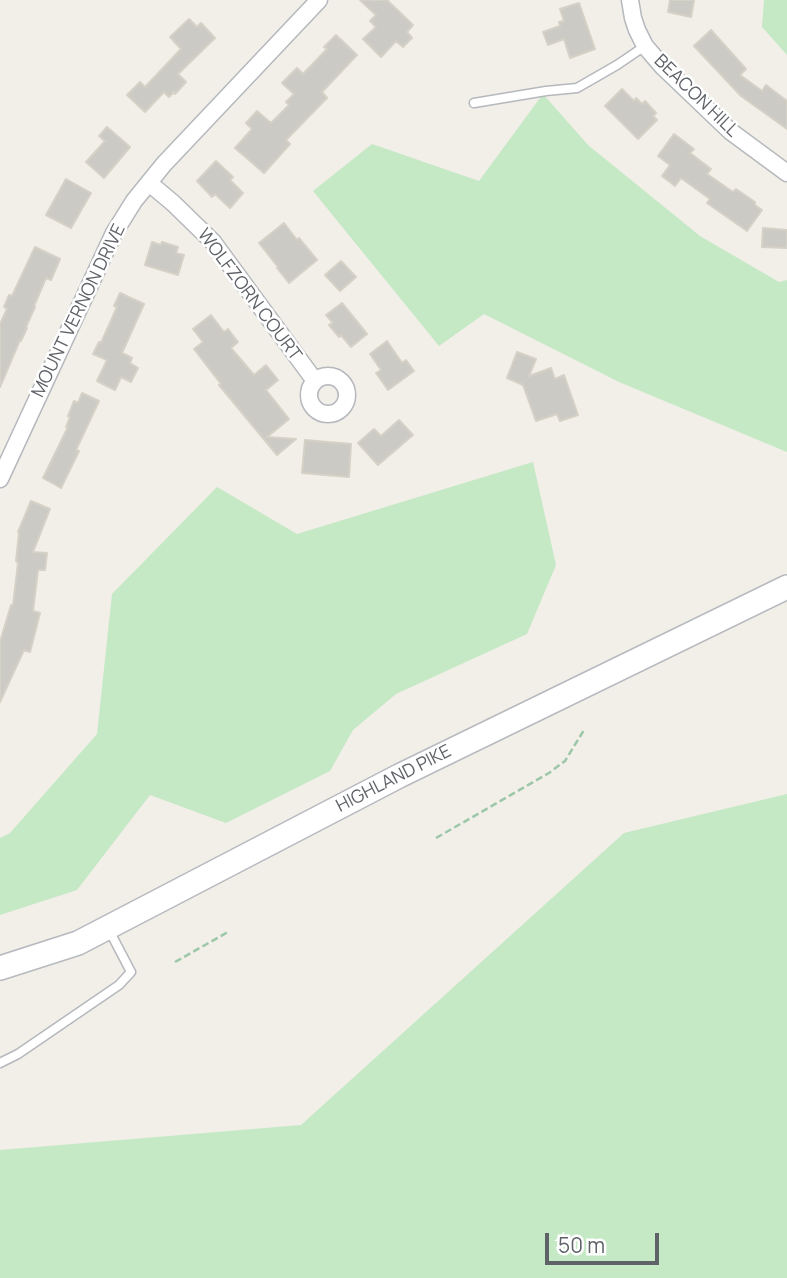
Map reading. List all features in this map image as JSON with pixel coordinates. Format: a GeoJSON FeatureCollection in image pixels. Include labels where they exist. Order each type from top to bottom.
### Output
{"type":"FeatureCollection","features":[{"type":"Feature","properties":{"kind":"main road","name":"HIGHLAND PIKE"},"geometry":{"type":"LineString","coordinates":[[0,968],[78,943],[399,776],[787,587]]}},
{"type":"Feature","properties":{"kind":"street","name":"MOUNT VERNON DRIVE"},"geometry":{"type":"LineString","coordinates":[[0,478],[114,233],[134,201],[164,164],[319,0]]}},
{"type":"Feature","properties":{"kind":"street","name":"BEACON HILL"},"geometry":{"type":"LineString","coordinates":[[630,0],[633,18],[645,46],[692,96],[730,131],[787,174],[787,188]]}},
{"type":"Feature","properties":{"kind":"street","name":"WOLFZORN COURT"},"geometry":{"type":"LineString","coordinates":[[149,183],[213,242],[315,381]]}},
{"type":"Feature","properties":{"kind":"lane"},"geometry":{"type":"LineString","coordinates":[[474,103],[577,88],[645,46]]}},
{"type":"Feature","properties":{"kind":"lane"},"geometry":{"type":"LineString","coordinates":[[0,1063],[18,1054],[119,985],[131,972],[107,928]]}},
{"type":"Feature","properties":{"kind":"path"},"geometry":{"type":"LineString","coordinates":[[436,838],[549,773],[565,761],[584,730]]}},
{"type":"Feature","properties":{"kind":"path"},"geometry":{"type":"LineString","coordinates":[[175,962],[228,932]]}},
{"type":"Feature","properties":{"kind":"green space"},"geometry":{"type":"Polygon","coordinates":[[[764,0],[787,0],[787,55],[762,27],[764,0]]]}},
{"type":"Feature","properties":{"kind":"green space"},"geometry":{"type":"Polygon","coordinates":[[[543,94],[588,145],[700,236],[779,282],[787,280],[787,452],[619,382],[484,314],[439,346],[313,191],[372,144],[479,181],[543,94]]]}},
{"type":"Feature","properties":{"kind":"green space"},"geometry":{"type":"Polygon","coordinates":[[[533,462],[556,565],[527,634],[396,694],[353,730],[330,771],[226,823],[150,795],[77,890],[0,915],[0,838],[10,833],[97,734],[112,594],[217,487],[297,534],[533,462]]]}},
{"type":"Feature","properties":{"kind":"green space"},"geometry":{"type":"Polygon","coordinates":[[[787,794],[787,1278],[0,1278],[0,1150],[301,1125],[624,833],[787,794]]]}},
{"type":"Feature","properties":{"kind":"building"},"geometry":{"type":"Polygon","coordinates":[[[360,0],[387,0],[413,25],[407,32],[412,38],[403,47],[396,41],[381,57],[363,39],[376,27],[370,21],[376,15],[360,0]]]}},
{"type":"Feature","properties":{"kind":"building"},"geometry":{"type":"Polygon","coordinates":[[[670,0],[694,0],[691,17],[668,12],[670,0]]]}},
{"type":"Feature","properties":{"kind":"building"},"geometry":{"type":"Polygon","coordinates":[[[579,3],[595,49],[570,58],[564,39],[548,45],[543,32],[560,26],[559,22],[564,21],[560,9],[579,3]]]}},
{"type":"Feature","properties":{"kind":"building"},"geometry":{"type":"Polygon","coordinates":[[[189,19],[197,27],[201,23],[215,38],[178,74],[186,82],[175,94],[174,92],[169,97],[164,92],[145,112],[127,95],[140,82],[145,87],[181,49],[170,37],[189,19]]]}},
{"type":"Feature","properties":{"kind":"building"},"geometry":{"type":"Polygon","coordinates":[[[711,30],[746,69],[740,75],[762,91],[766,85],[787,101],[787,129],[741,96],[694,46],[711,30]]]}},
{"type":"Feature","properties":{"kind":"building"},"geometry":{"type":"Polygon","coordinates":[[[336,35],[357,55],[322,92],[327,98],[286,140],[290,144],[264,173],[235,148],[252,129],[246,123],[257,111],[271,123],[289,105],[286,102],[294,94],[282,83],[297,68],[303,74],[327,49],[324,47],[336,35]]]}},
{"type":"Feature","properties":{"kind":"building"},"geometry":{"type":"Polygon","coordinates":[[[622,89],[634,101],[636,98],[642,104],[645,101],[656,113],[653,116],[657,120],[638,139],[605,106],[622,89]]]}},
{"type":"Feature","properties":{"kind":"building"},"geometry":{"type":"Polygon","coordinates":[[[107,127],[130,147],[104,178],[86,162],[105,141],[99,136],[107,127]]]}},
{"type":"Feature","properties":{"kind":"building"},"geometry":{"type":"Polygon","coordinates":[[[674,134],[694,149],[690,153],[711,169],[707,174],[733,192],[736,189],[762,210],[747,231],[707,203],[710,199],[681,178],[675,186],[662,176],[670,165],[658,156],[674,134]]]}},
{"type":"Feature","properties":{"kind":"building"},"geometry":{"type":"Polygon","coordinates":[[[216,161],[233,177],[230,180],[243,193],[230,208],[215,194],[212,197],[197,181],[216,161]]]}},
{"type":"Feature","properties":{"kind":"building"},"geometry":{"type":"Polygon","coordinates":[[[66,179],[91,193],[71,228],[46,215],[66,179]]]}},
{"type":"Feature","properties":{"kind":"building"},"geometry":{"type":"Polygon","coordinates":[[[284,223],[317,260],[289,283],[259,243],[284,223]]]}},
{"type":"Feature","properties":{"kind":"building"},"geometry":{"type":"Polygon","coordinates":[[[763,228],[787,230],[787,248],[762,247],[763,228]]]}},
{"type":"Feature","properties":{"kind":"building"},"geometry":{"type":"Polygon","coordinates":[[[152,242],[178,247],[176,253],[184,255],[178,275],[145,265],[152,242]]]}},
{"type":"Feature","properties":{"kind":"building"},"geometry":{"type":"Polygon","coordinates":[[[35,247],[60,259],[51,280],[46,278],[0,387],[0,324],[7,309],[4,307],[35,247]]]}},
{"type":"Feature","properties":{"kind":"building"},"geometry":{"type":"Polygon","coordinates":[[[341,261],[356,277],[340,291],[325,275],[341,261]]]}},
{"type":"Feature","properties":{"kind":"building"},"geometry":{"type":"Polygon","coordinates":[[[120,293],[144,304],[122,353],[132,358],[130,363],[138,368],[131,382],[121,377],[115,390],[97,381],[107,360],[93,354],[99,342],[101,343],[117,307],[114,306],[120,293]]]}},
{"type":"Feature","properties":{"kind":"building"},"geometry":{"type":"Polygon","coordinates":[[[342,303],[367,334],[351,347],[329,325],[333,323],[326,315],[342,303]]]}},
{"type":"Feature","properties":{"kind":"building"},"geometry":{"type":"Polygon","coordinates":[[[211,315],[224,332],[228,329],[238,342],[231,348],[254,375],[266,365],[278,380],[266,390],[289,419],[267,437],[296,439],[277,455],[219,385],[221,384],[194,349],[203,342],[193,329],[211,315]]]}},
{"type":"Feature","properties":{"kind":"building"},"geometry":{"type":"Polygon","coordinates":[[[387,341],[402,363],[406,360],[414,371],[388,390],[376,373],[381,370],[370,354],[387,341]]]}},
{"type":"Feature","properties":{"kind":"building"},"geometry":{"type":"Polygon","coordinates":[[[517,352],[536,359],[529,376],[551,368],[555,379],[564,375],[578,415],[560,421],[557,414],[536,421],[523,385],[507,378],[517,352]]]}},
{"type":"Feature","properties":{"kind":"building"},"geometry":{"type":"Polygon","coordinates":[[[82,393],[99,401],[61,488],[43,478],[68,427],[68,416],[74,401],[78,403],[82,393]]]}},
{"type":"Feature","properties":{"kind":"building"},"geometry":{"type":"Polygon","coordinates":[[[399,420],[413,435],[378,465],[358,443],[374,429],[381,436],[399,420]]]}},
{"type":"Feature","properties":{"kind":"building"},"geometry":{"type":"Polygon","coordinates":[[[305,440],[351,444],[349,477],[302,473],[305,440]]]}},
{"type":"Feature","properties":{"kind":"building"},"geometry":{"type":"Polygon","coordinates":[[[31,501],[50,509],[33,552],[47,553],[45,570],[38,570],[33,611],[40,613],[30,652],[24,650],[0,702],[0,642],[13,605],[18,563],[18,532],[31,501]]]}}]}
